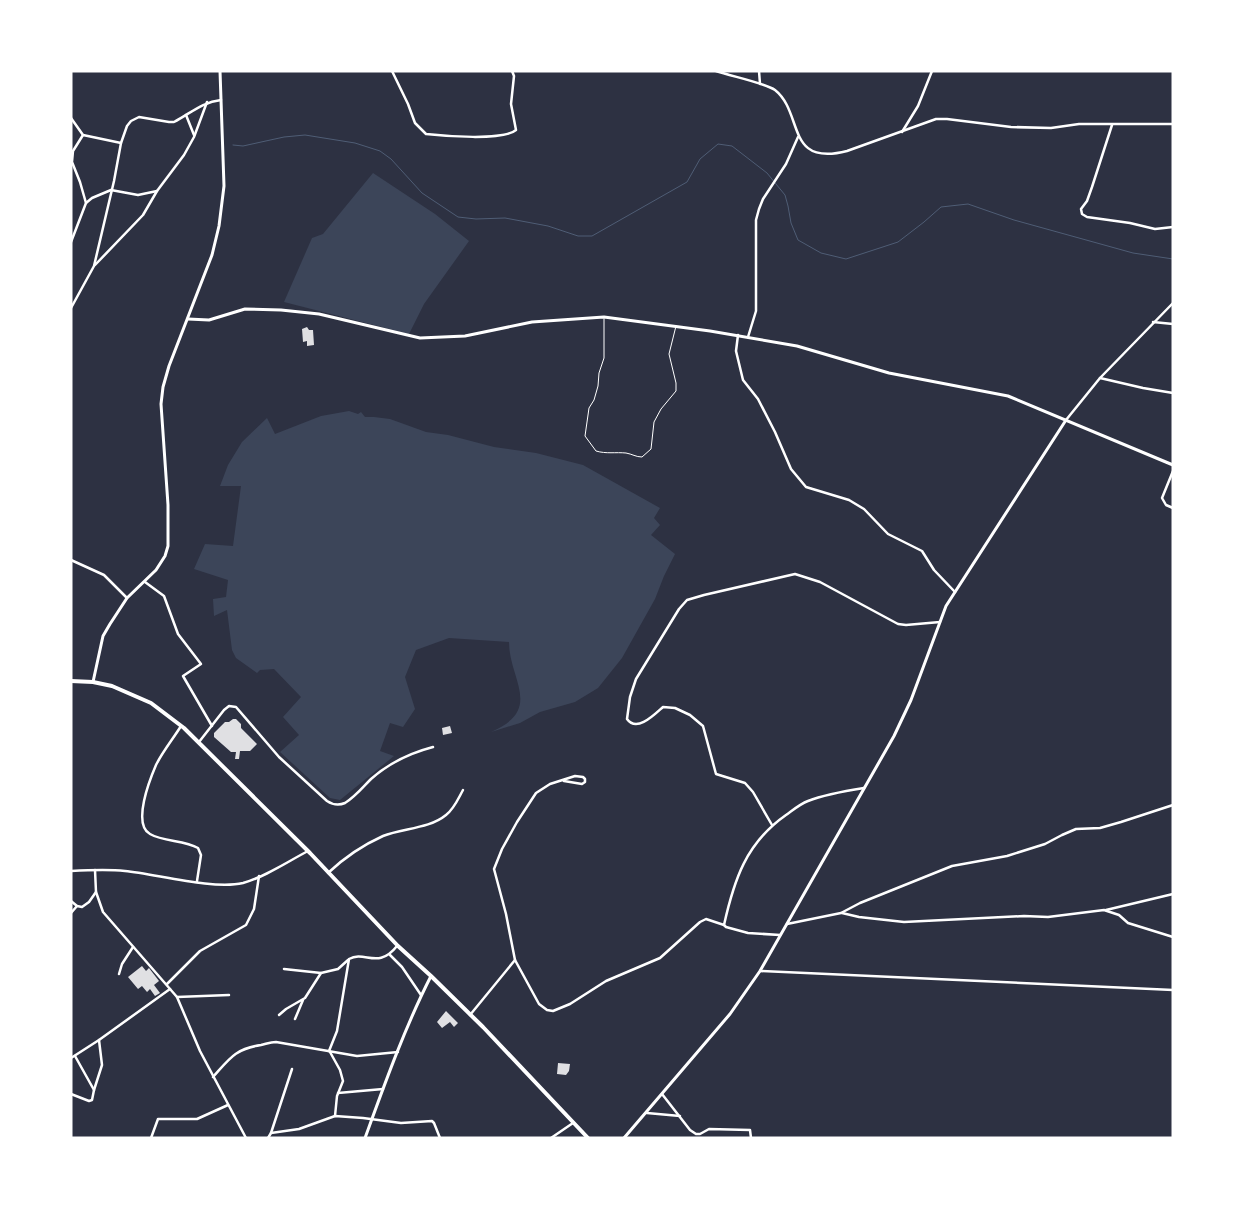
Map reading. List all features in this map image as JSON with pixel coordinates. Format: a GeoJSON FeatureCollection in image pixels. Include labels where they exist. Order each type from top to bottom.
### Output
{"type":"FeatureCollection","features":[{"type":"Feature","properties":{"kind":"main road"},"geometry":{"type":"LineString","coordinates":[[71,681],[93,682],[112,686],[151,703],[181,726],[308,851],[398,946],[470,1015],[588,1138]]}},
{"type":"Feature","properties":{"kind":"street"},"geometry":{"type":"LineString","coordinates":[[93,682],[104,636],[110,624],[128,598],[156,570],[165,556],[168,546],[168,505],[161,404],[163,387],[169,366],[212,256],[219,226],[224,186],[220,71]]}},
{"type":"Feature","properties":{"kind":"street"},"geometry":{"type":"LineString","coordinates":[[392,71],[415,123],[426,134],[480,137],[510,134],[516,130],[511,104],[514,76],[512,71]]}},
{"type":"Feature","properties":{"kind":"street"},"geometry":{"type":"LineString","coordinates":[[716,71],[774,90],[780,96],[791,116],[798,137],[803,143],[814,151],[833,155],[936,119],[1011,127],[1051,128],[1079,124],[1173,124]]}},
{"type":"Feature","properties":{"kind":"street"},"geometry":{"type":"LineString","coordinates":[[759,71],[760,84]]}},
{"type":"Feature","properties":{"kind":"street"},"geometry":{"type":"LineString","coordinates":[[902,132],[918,106],[932,71]]}},
{"type":"Feature","properties":{"kind":"street"},"geometry":{"type":"LineString","coordinates":[[94,266],[121,142],[127,126],[136,118],[143,117],[169,122],[178,120],[207,102],[222,100]]}},
{"type":"Feature","properties":{"kind":"street"},"geometry":{"type":"LineString","coordinates":[[71,308],[94,266],[140,220],[157,191],[184,154],[194,137],[207,102]]}},
{"type":"Feature","properties":{"kind":"street"},"geometry":{"type":"LineString","coordinates":[[186,114],[194,137]]}},
{"type":"Feature","properties":{"kind":"street"},"geometry":{"type":"LineString","coordinates":[[71,118],[83,135],[121,142]]}},
{"type":"Feature","properties":{"kind":"street"},"geometry":{"type":"LineString","coordinates":[[1112,124],[1092,187],[1081,209],[1082,214],[1087,217],[1130,223],[1155,229],[1173,227]]}},
{"type":"Feature","properties":{"kind":"street"},"geometry":{"type":"LineString","coordinates":[[83,135],[73,151],[72,162],[86,203]]}},
{"type":"Feature","properties":{"kind":"street"},"geometry":{"type":"LineString","coordinates":[[748,337],[756,311],[756,220],[759,208],[786,164],[798,137]]}},
{"type":"Feature","properties":{"kind":"street"},"geometry":{"type":"LineString","coordinates":[[71,242],[86,203],[92,198],[111,190],[138,196],[157,191]]}},
{"type":"Feature","properties":{"kind":"street"},"geometry":{"type":"LineString","coordinates":[[71,294],[78,294]]}},
{"type":"Feature","properties":{"kind":"street"},"geometry":{"type":"LineString","coordinates":[[624,1138],[730,1014],[760,971],[866,788],[910,700],[940,622],[955,592],[1066,420],[1100,378],[1173,302]]}},
{"type":"Feature","properties":{"kind":"street"},"geometry":{"type":"LineString","coordinates":[[188,319],[209,320],[245,309],[281,310],[319,314],[415,338],[434,338],[464,336],[532,322],[604,317],[738,335],[797,346],[913,378],[1008,396],[1173,465]]}},
{"type":"Feature","properties":{"kind":"street"},"geometry":{"type":"LineString","coordinates":[[1153,322],[1173,324]]}},
{"type":"Feature","properties":{"kind":"street"},"geometry":{"type":"LineString","coordinates":[[738,335],[736,352],[743,380],[758,399],[776,432],[791,469],[806,487],[849,500],[864,509],[888,534],[922,551],[934,570],[955,592]]}},
{"type":"Feature","properties":{"kind":"street"},"geometry":{"type":"LineString","coordinates":[[1100,378],[1173,393]]}},
{"type":"Feature","properties":{"kind":"street"},"geometry":{"type":"LineString","coordinates":[[1173,471],[1162,498],[1166,505],[1173,508]]}},
{"type":"Feature","properties":{"kind":"street"},"geometry":{"type":"LineString","coordinates":[[72,561],[104,575],[128,598]]}},
{"type":"Feature","properties":{"kind":"street"},"geometry":{"type":"LineString","coordinates":[[772,825],[753,792],[745,783],[716,774],[703,726],[690,715],[675,708],[664,707],[650,719],[640,724],[635,725],[627,720],[630,697],[636,679],[683,603],[704,595],[795,574],[820,582],[898,624],[940,622]]}},
{"type":"Feature","properties":{"kind":"street"},"geometry":{"type":"LineString","coordinates":[[145,582],[164,596],[178,634],[201,664],[183,676],[212,726]]}},
{"type":"Feature","properties":{"kind":"street"},"geometry":{"type":"LineString","coordinates":[[199,742],[224,710],[229,706],[236,707],[279,757],[327,801],[338,805],[350,799],[398,759],[433,747]]}},
{"type":"Feature","properties":{"kind":"street"},"geometry":{"type":"LineString","coordinates":[[181,726],[156,766],[147,792],[142,822],[150,834],[198,848],[201,854],[198,882]]}},
{"type":"Feature","properties":{"kind":"street"},"geometry":{"type":"LineString","coordinates":[[564,781],[582,784],[585,782],[585,779],[575,776],[542,788],[532,798],[516,822],[495,865],[494,874],[506,914],[514,960],[539,1004],[547,1010],[556,1011],[606,981],[660,958],[700,922],[709,919],[734,930],[748,933],[781,935]]}},
{"type":"Feature","properties":{"kind":"street"},"geometry":{"type":"LineString","coordinates":[[724,925],[738,877],[757,840],[772,825],[808,801],[827,795],[866,788]]}},
{"type":"Feature","properties":{"kind":"street"},"geometry":{"type":"LineString","coordinates":[[328,873],[342,860],[363,846],[400,830],[424,825],[445,816],[454,807],[463,790]]}},
{"type":"Feature","properties":{"kind":"street"},"geometry":{"type":"LineString","coordinates":[[787,924],[842,913],[860,903],[952,866],[1014,854],[1044,844],[1076,829],[1100,828],[1173,804]]}},
{"type":"Feature","properties":{"kind":"street"},"geometry":{"type":"LineString","coordinates":[[71,871],[123,870],[198,882],[235,884],[259,876],[308,851]]}},
{"type":"Feature","properties":{"kind":"street"},"geometry":{"type":"LineString","coordinates":[[95,870],[96,892],[104,912],[177,997],[213,1077],[246,1138]]}},
{"type":"Feature","properties":{"kind":"street"},"geometry":{"type":"LineString","coordinates":[[167,984],[200,951],[246,925],[254,909],[259,876]]}},
{"type":"Feature","properties":{"kind":"street"},"geometry":{"type":"LineString","coordinates":[[71,913],[74,904],[82,906],[86,904],[96,892]]}},
{"type":"Feature","properties":{"kind":"street"},"geometry":{"type":"LineString","coordinates":[[842,913],[859,917],[904,922],[1024,916],[1048,917],[1104,910],[1173,894]]}},
{"type":"Feature","properties":{"kind":"street"},"geometry":{"type":"LineString","coordinates":[[1104,910],[1119,916],[1128,924],[1173,937]]}},
{"type":"Feature","properties":{"kind":"street"},"geometry":{"type":"LineString","coordinates":[[284,969],[321,973],[338,969],[354,957],[377,958],[390,955],[398,946]]}},
{"type":"Feature","properties":{"kind":"street"},"geometry":{"type":"LineString","coordinates":[[119,974],[122,964],[133,947]]}},
{"type":"Feature","properties":{"kind":"street"},"geometry":{"type":"LineString","coordinates":[[390,955],[402,967],[421,995]]}},
{"type":"Feature","properties":{"kind":"street"},"geometry":{"type":"LineString","coordinates":[[329,1051],[337,1031],[349,959]]}},
{"type":"Feature","properties":{"kind":"street"},"geometry":{"type":"LineString","coordinates":[[470,1015],[514,960]]}},
{"type":"Feature","properties":{"kind":"street"},"geometry":{"type":"LineString","coordinates":[[760,971],[1173,990]]}},
{"type":"Feature","properties":{"kind":"street"},"geometry":{"type":"LineString","coordinates":[[295,1019],[303,1000],[321,973]]}},
{"type":"Feature","properties":{"kind":"street"},"geometry":{"type":"LineString","coordinates":[[365,1138],[421,995],[431,976]]}},
{"type":"Feature","properties":{"kind":"street"},"geometry":{"type":"LineString","coordinates":[[71,1058],[170,988]]}},
{"type":"Feature","properties":{"kind":"street"},"geometry":{"type":"LineString","coordinates":[[177,997],[229,995]]}},
{"type":"Feature","properties":{"kind":"street"},"geometry":{"type":"LineString","coordinates":[[279,1015],[303,1000]]}},
{"type":"Feature","properties":{"kind":"street"},"geometry":{"type":"LineString","coordinates":[[71,1094],[90,1100],[102,1065],[99,1040]]}},
{"type":"Feature","properties":{"kind":"street"},"geometry":{"type":"LineString","coordinates":[[213,1077],[232,1056],[248,1047],[276,1042],[357,1056],[398,1052]]}},
{"type":"Feature","properties":{"kind":"street"},"geometry":{"type":"LineString","coordinates":[[329,1051],[335,1058],[343,1081],[338,1093],[335,1116]]}},
{"type":"Feature","properties":{"kind":"street"},"geometry":{"type":"LineString","coordinates":[[75,1056],[94,1090]]}},
{"type":"Feature","properties":{"kind":"street"},"geometry":{"type":"LineString","coordinates":[[268,1138],[292,1068]]}},
{"type":"Feature","properties":{"kind":"street"},"geometry":{"type":"LineString","coordinates":[[338,1093],[384,1088]]}},
{"type":"Feature","properties":{"kind":"street"},"geometry":{"type":"LineString","coordinates":[[662,1094],[690,1130],[696,1134],[709,1129],[750,1130],[751,1138]]}},
{"type":"Feature","properties":{"kind":"street"},"geometry":{"type":"LineString","coordinates":[[151,1138],[158,1119],[197,1119],[228,1105]]}},
{"type":"Feature","properties":{"kind":"street"},"geometry":{"type":"LineString","coordinates":[[647,1113],[681,1116]]}},
{"type":"Feature","properties":{"kind":"street"},"geometry":{"type":"LineString","coordinates":[[271,1133],[299,1129],[335,1116],[401,1123],[432,1121],[440,1138]]}},
{"type":"Feature","properties":{"kind":"street"},"geometry":{"type":"LineString","coordinates":[[551,1138],[573,1123]]}},
{"type":"Feature","properties":{"kind":"lane"},"geometry":{"type":"LineString","coordinates":[[604,317],[604,358],[594,400],[589,408],[584,434],[594,450],[605,453],[631,454],[635,457],[642,457],[651,450],[654,422],[661,409],[676,391],[669,354],[676,326]]}},
{"type":"Feature","properties":{"kind":"shaded area"},"geometry":{"type":"Polygon","coordinates":[[[373,173],[435,214],[469,241],[424,304],[409,334],[284,302],[312,238],[323,234],[373,173]]]}},
{"type":"Feature","properties":{"kind":"shaded area"},"geometry":{"type":"Polygon","coordinates":[[[349,411],[358,414],[361,412],[365,417],[390,419],[426,432],[448,435],[494,447],[536,453],[583,465],[660,508],[654,518],[660,525],[651,535],[675,554],[655,599],[622,658],[598,688],[575,702],[540,712],[520,723],[491,732],[507,723],[516,714],[520,703],[520,693],[510,656],[509,642],[449,638],[416,650],[405,677],[415,709],[403,727],[390,723],[380,751],[394,756],[340,800],[330,798],[280,752],[299,735],[283,717],[301,697],[274,669],[260,670],[257,673],[236,658],[232,650],[227,610],[214,616],[213,599],[226,597],[228,580],[194,569],[205,544],[233,546],[241,486],[220,486],[228,465],[242,442],[267,418],[275,434],[321,416],[349,411]]]}},
{"type":"Feature","properties":{"kind":"building"},"geometry":{"type":"Polygon","coordinates":[[[307,327],[309,330],[313,330],[314,345],[307,346],[307,341],[303,342],[302,329],[307,327]]]}},
{"type":"Feature","properties":{"kind":"building"},"geometry":{"type":"Polygon","coordinates":[[[236,719],[241,724],[241,728],[257,744],[250,751],[240,751],[239,759],[235,759],[236,752],[231,752],[214,737],[214,733],[225,722],[236,719]]]}},
{"type":"Feature","properties":{"kind":"building"},"geometry":{"type":"Polygon","coordinates":[[[450,726],[452,733],[443,735],[442,728],[450,726]]]}},
{"type":"Feature","properties":{"kind":"building"},"geometry":{"type":"Polygon","coordinates":[[[142,966],[146,971],[149,968],[159,981],[154,985],[160,993],[155,996],[150,989],[147,992],[142,986],[138,989],[128,977],[142,966]]]}},
{"type":"Feature","properties":{"kind":"building"},"geometry":{"type":"Polygon","coordinates":[[[446,1011],[458,1023],[454,1027],[450,1022],[442,1028],[437,1022],[446,1011]]]}},
{"type":"Feature","properties":{"kind":"building"},"geometry":{"type":"Polygon","coordinates":[[[558,1063],[570,1064],[566,1075],[557,1074],[558,1063]]]}},
{"type":"Feature","properties":{"kind":"waterway"},"geometry":{"type":"LineString","coordinates":[[233,145],[243,146],[284,137],[305,135],[355,143],[380,151],[391,159],[422,193],[458,217],[476,219],[505,218],[548,226],[578,236],[592,236],[687,182],[700,159],[718,144],[732,146],[767,173],[785,195],[791,223],[798,240],[821,253],[846,259],[898,242],[941,207],[968,204],[1014,220],[1133,253],[1173,259]]}}]}
